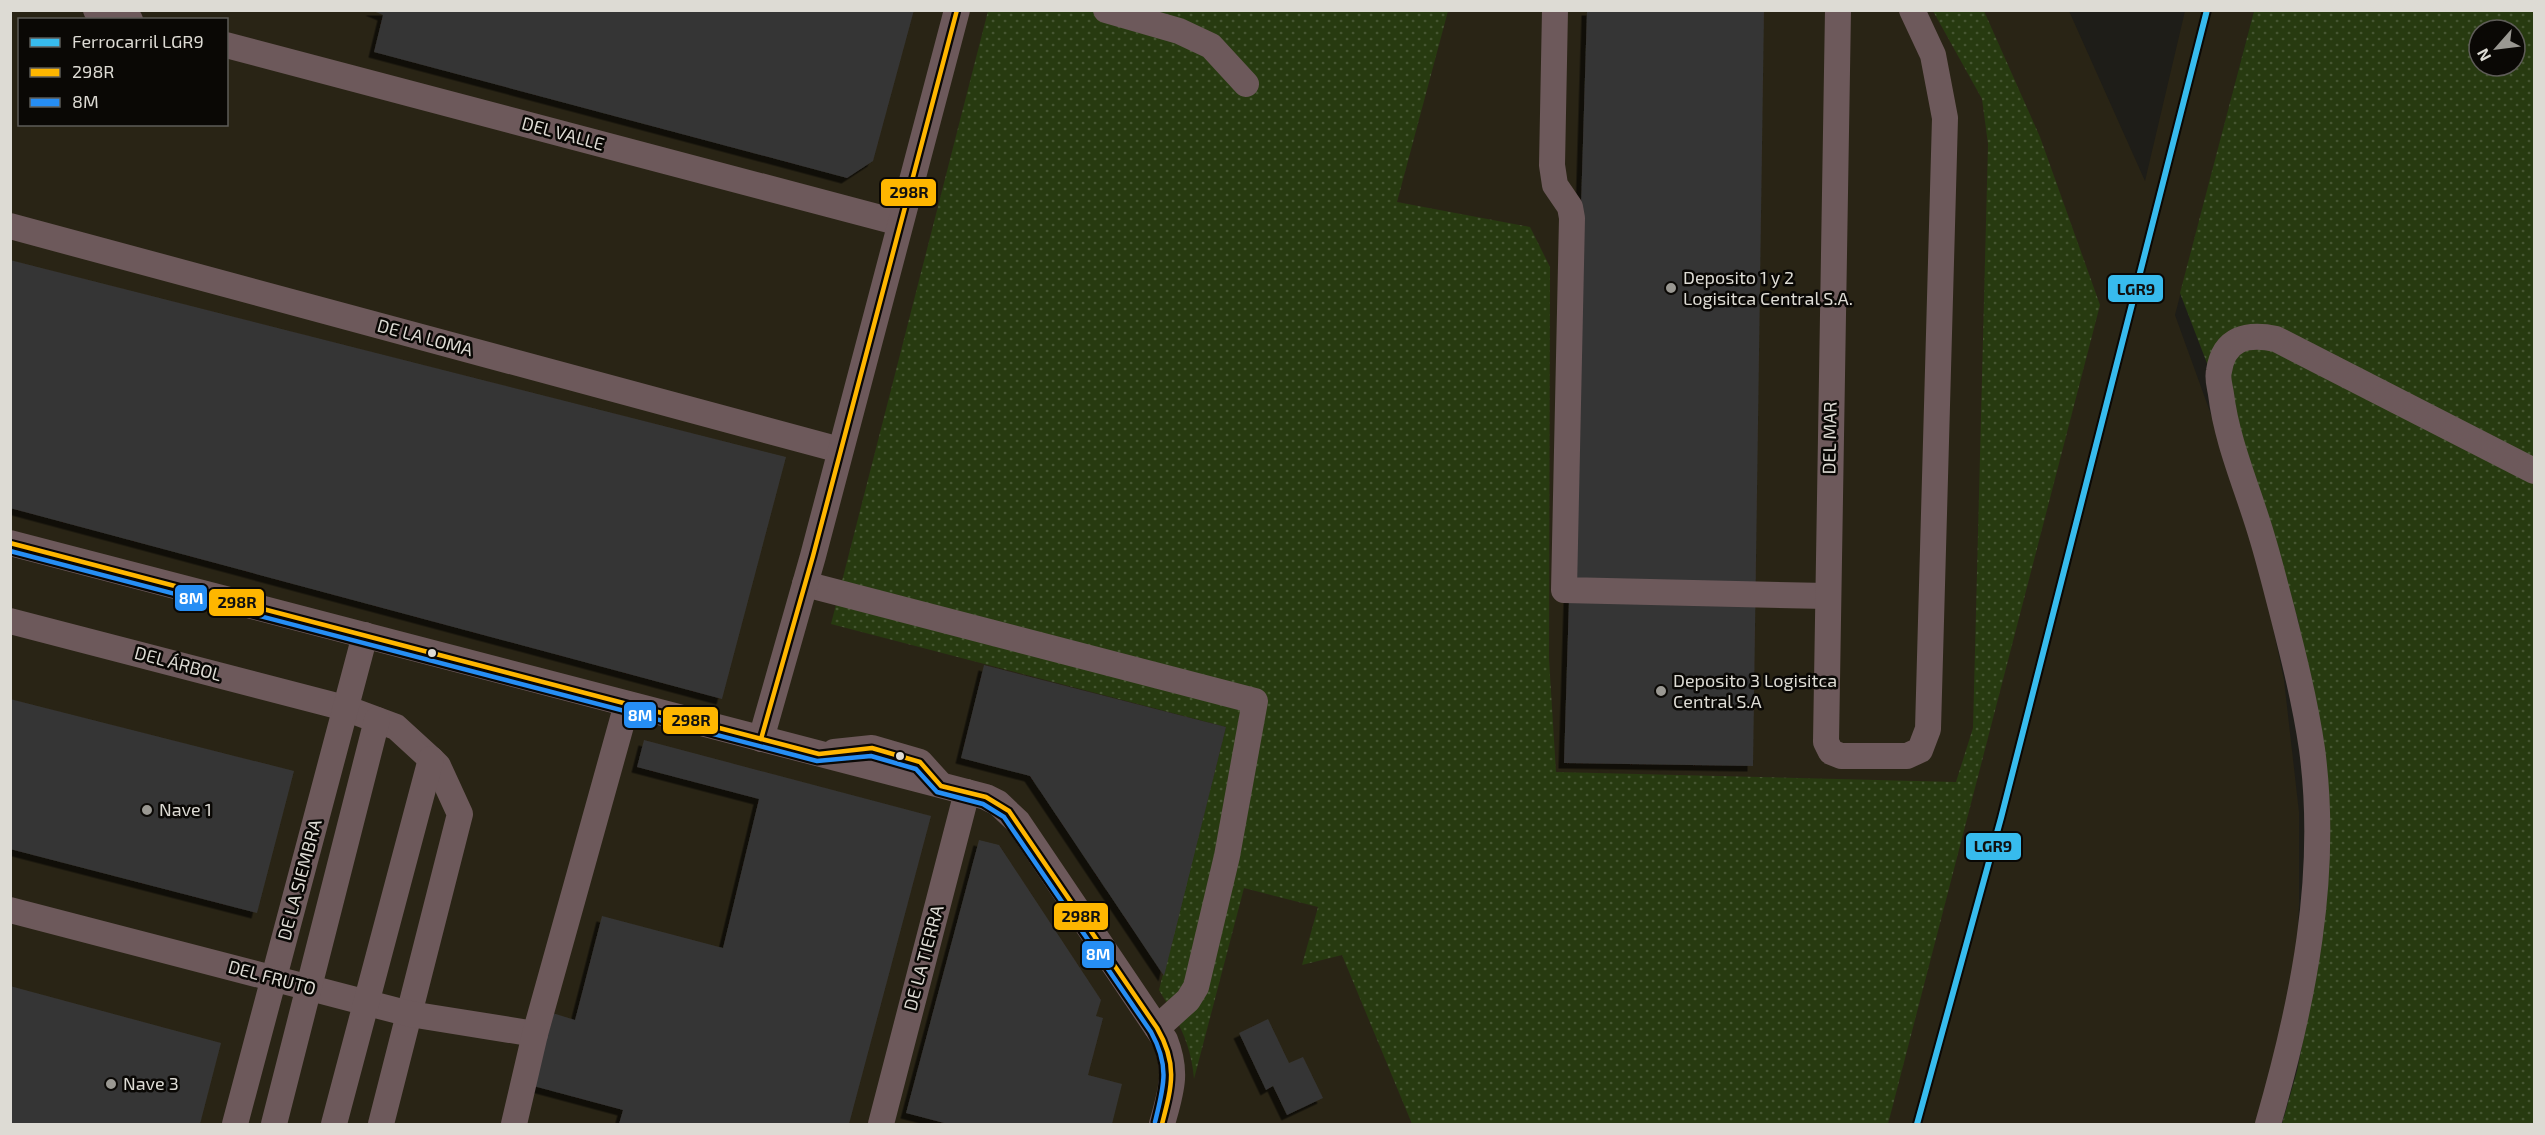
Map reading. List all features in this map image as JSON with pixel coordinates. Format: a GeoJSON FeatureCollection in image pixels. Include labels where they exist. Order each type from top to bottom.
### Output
{"type":"FeatureCollection","features":[{"type":"Feature","properties":{"kind":"street"},"geometry":{"type":"LineString","coordinates":[[96,10],[123,18]]}},
{"type":"Feature","properties":{"kind":"street"},"geometry":{"type":"LineString","coordinates":[[761,739],[805,584],[957,10]]}},
{"type":"Feature","properties":{"kind":"street"},"geometry":{"type":"LineString","coordinates":[[1106,10],[1179,31],[1211,46],[1246,84]]}},
{"type":"Feature","properties":{"kind":"street"},"geometry":{"type":"LineString","coordinates":[[1555,10],[1552,165],[1555,184],[1570,207],[1572,218],[1564,590],[1827,596]]}},
{"type":"Feature","properties":{"kind":"street","name":"DEL MAR"},"geometry":{"type":"LineString","coordinates":[[1838,10],[1826,742],[1831,752],[1841,756],[1907,756],[1920,750],[1928,729],[1945,118],[1933,55],[1911,10]]}},
{"type":"Feature","properties":{"kind":"street","name":"DEL VALLE"},"geometry":{"type":"LineString","coordinates":[[228,46],[900,223]]}},
{"type":"Feature","properties":{"kind":"street","name":"DE LA LOMA"},"geometry":{"type":"LineString","coordinates":[[10,226],[840,450]]}},
{"type":"Feature","properties":{"kind":"street"},"geometry":{"type":"LineString","coordinates":[[2268,1125],[2291,1046],[2306,969],[2315,885],[2317,815],[2312,749],[2287,632],[2263,538],[2225,424],[2218,373],[2224,355],[2234,342],[2248,336],[2276,339],[2535,471]]}},
{"type":"Feature","properties":{"kind":"street"},"geometry":{"type":"LineString","coordinates":[[10,543],[968,792],[998,803],[1018,822],[1156,1028],[1173,1060],[1174,1080],[1162,1125]]}},
{"type":"Feature","properties":{"kind":"street"},"geometry":{"type":"LineString","coordinates":[[805,584],[1255,701],[1227,855],[1196,987],[1188,1000],[1156,1028]]}},
{"type":"Feature","properties":{"kind":"street","name":"DEL ÁRBOL"},"geometry":{"type":"LineString","coordinates":[[10,621],[345,708],[396,727],[438,766],[459,814],[381,1125]]}},
{"type":"Feature","properties":{"kind":"street","name":"DE LA SIEMBRA"},"geometry":{"type":"LineString","coordinates":[[235,1125],[365,635]]}},
{"type":"Feature","properties":{"kind":"street"},"geometry":{"type":"LineString","coordinates":[[514,1125],[536,1034],[627,704]]}},
{"type":"Feature","properties":{"kind":"street"},"geometry":{"type":"LineString","coordinates":[[274,1125],[377,720]]}},
{"type":"Feature","properties":{"kind":"street"},"geometry":{"type":"LineString","coordinates":[[334,1125],[431,759]]}},
{"type":"Feature","properties":{"kind":"street","name":"DE LA TIERRA"},"geometry":{"type":"LineString","coordinates":[[881,1125],[968,792]]}},
{"type":"Feature","properties":{"kind":"street","name":"DEL FRUTO"},"geometry":{"type":"LineString","coordinates":[[10,910],[410,1014],[536,1034]]}},
{"type":"Feature","properties":{"kind":"shaded area"},"geometry":{"type":"Polygon","coordinates":[[[10,11],[2069,11],[2145,181],[2185,11],[2254,11],[2175,315],[2252,528],[2284,680],[2299,812],[2299,906],[2294,996],[2257,1124],[11,1124],[10,11]]]}},
{"type":"Feature","properties":{"kind":"green space"},"geometry":{"type":"Polygon","coordinates":[[[988,11],[1448,11],[1397,202],[1530,227],[1550,267],[1549,659],[1556,772],[1956,782],[1973,728],[1988,144],[1982,99],[1933,11],[1984,11],[2040,137],[2100,305],[1888,1124],[1412,1124],[1342,955],[1302,965],[1318,907],[1244,888],[1194,1079],[1187,1043],[1178,1022],[1159,990],[1226,727],[831,624],[988,11]]]}},
{"type":"Feature","properties":{"kind":"green space"},"geometry":{"type":"Polygon","coordinates":[[[2254,11],[2534,11],[2534,1124],[2282,1124],[2297,1071],[2316,976],[2321,740],[2298,620],[2266,517],[2180,293],[2254,11]]]}},
{"type":"Feature","properties":{"kind":"building"},"geometry":{"type":"Polygon","coordinates":[[[371,10],[914,10],[873,161],[847,178],[374,52],[383,15],[371,10]]]}},
{"type":"Feature","properties":{"kind":"building","name":"Deposito 1 y 2 Logisitca Central S.A."},"geometry":{"type":"Polygon","coordinates":[[[1587,10],[1764,10],[1753,766],[1564,763],[1587,10]]]}},
{"type":"Feature","properties":{"kind":"building"},"geometry":{"type":"Polygon","coordinates":[[[10,260],[786,457],[722,699],[10,508],[10,260]]]}},
{"type":"Feature","properties":{"kind":"building"},"geometry":{"type":"Polygon","coordinates":[[[984,665],[1226,727],[1164,976],[1030,776],[961,758],[984,665]]]}},
{"type":"Feature","properties":{"kind":"building","name":"Nave 1"},"geometry":{"type":"Polygon","coordinates":[[[10,699],[294,771],[257,913],[10,849],[10,699]]]}},
{"type":"Feature","properties":{"kind":"building"},"geometry":{"type":"Polygon","coordinates":[[[644,740],[931,816],[849,1124],[619,1124],[623,1110],[526,1084],[546,1011],[575,1020],[602,916],[723,948],[759,799],[637,767],[644,740]]]}},
{"type":"Feature","properties":{"kind":"building"},"geometry":{"type":"Polygon","coordinates":[[[979,840],[999,845],[1101,1000],[1096,1016],[1103,1018],[1088,1075],[1122,1084],[1112,1124],[948,1124],[906,1113],[979,840]]]}},
{"type":"Feature","properties":{"kind":"building","name":"Nave 3"},"geometry":{"type":"Polygon","coordinates":[[[10,986],[221,1043],[200,1124],[10,1124],[10,986]]]}},
{"type":"Feature","properties":{"kind":"building"},"geometry":{"type":"Polygon","coordinates":[[[1268,1019],[1289,1063],[1303,1057],[1323,1098],[1287,1115],[1273,1086],[1266,1090],[1239,1033],[1268,1019]]]}},
{"type":"Feature","properties":{"kind":"rail line","name":"LGR9"},"geometry":{"type":"LineString","coordinates":[[1917,1124],[2001,818],[2207,10]]}},
{"type":"Feature","properties":{"kind":"transit line","name":"298R"},"geometry":{"type":"LineString","coordinates":[[761,739],[813,556],[957,10]]}},
{"type":"Feature","properties":{"kind":"transit line","name":"298R"},"geometry":{"type":"LineString","coordinates":[[10,543],[819,754],[872,748],[920,762],[941,786],[986,797],[1009,811],[1157,1028],[1168,1053],[1171,1075],[1162,1124]]}},
{"type":"Feature","properties":{"kind":"transit line","name":"8M"},"geometry":{"type":"LineString","coordinates":[[10,551],[817,761],[871,756],[916,769],[937,792],[983,804],[1004,817],[1151,1032],[1161,1055],[1164,1076],[1155,1122]]}},
{"type":"Feature","properties":{"kind":"place","name":"Deposito 1 y 2 Logisitca Central S.A."},"geometry":{"type":"Point","coordinates":[1671,288]}},
{"type":"Feature","properties":{"kind":"place","name":"Deposito 3 Logisitca Central S.A"},"geometry":{"type":"Point","coordinates":[1661,691]}},
{"type":"Feature","properties":{"kind":"place","name":"Nave 1"},"geometry":{"type":"Point","coordinates":[147,810]}},
{"type":"Feature","properties":{"kind":"place","name":"Nave 3"},"geometry":{"type":"Point","coordinates":[111,1084]}}]}
